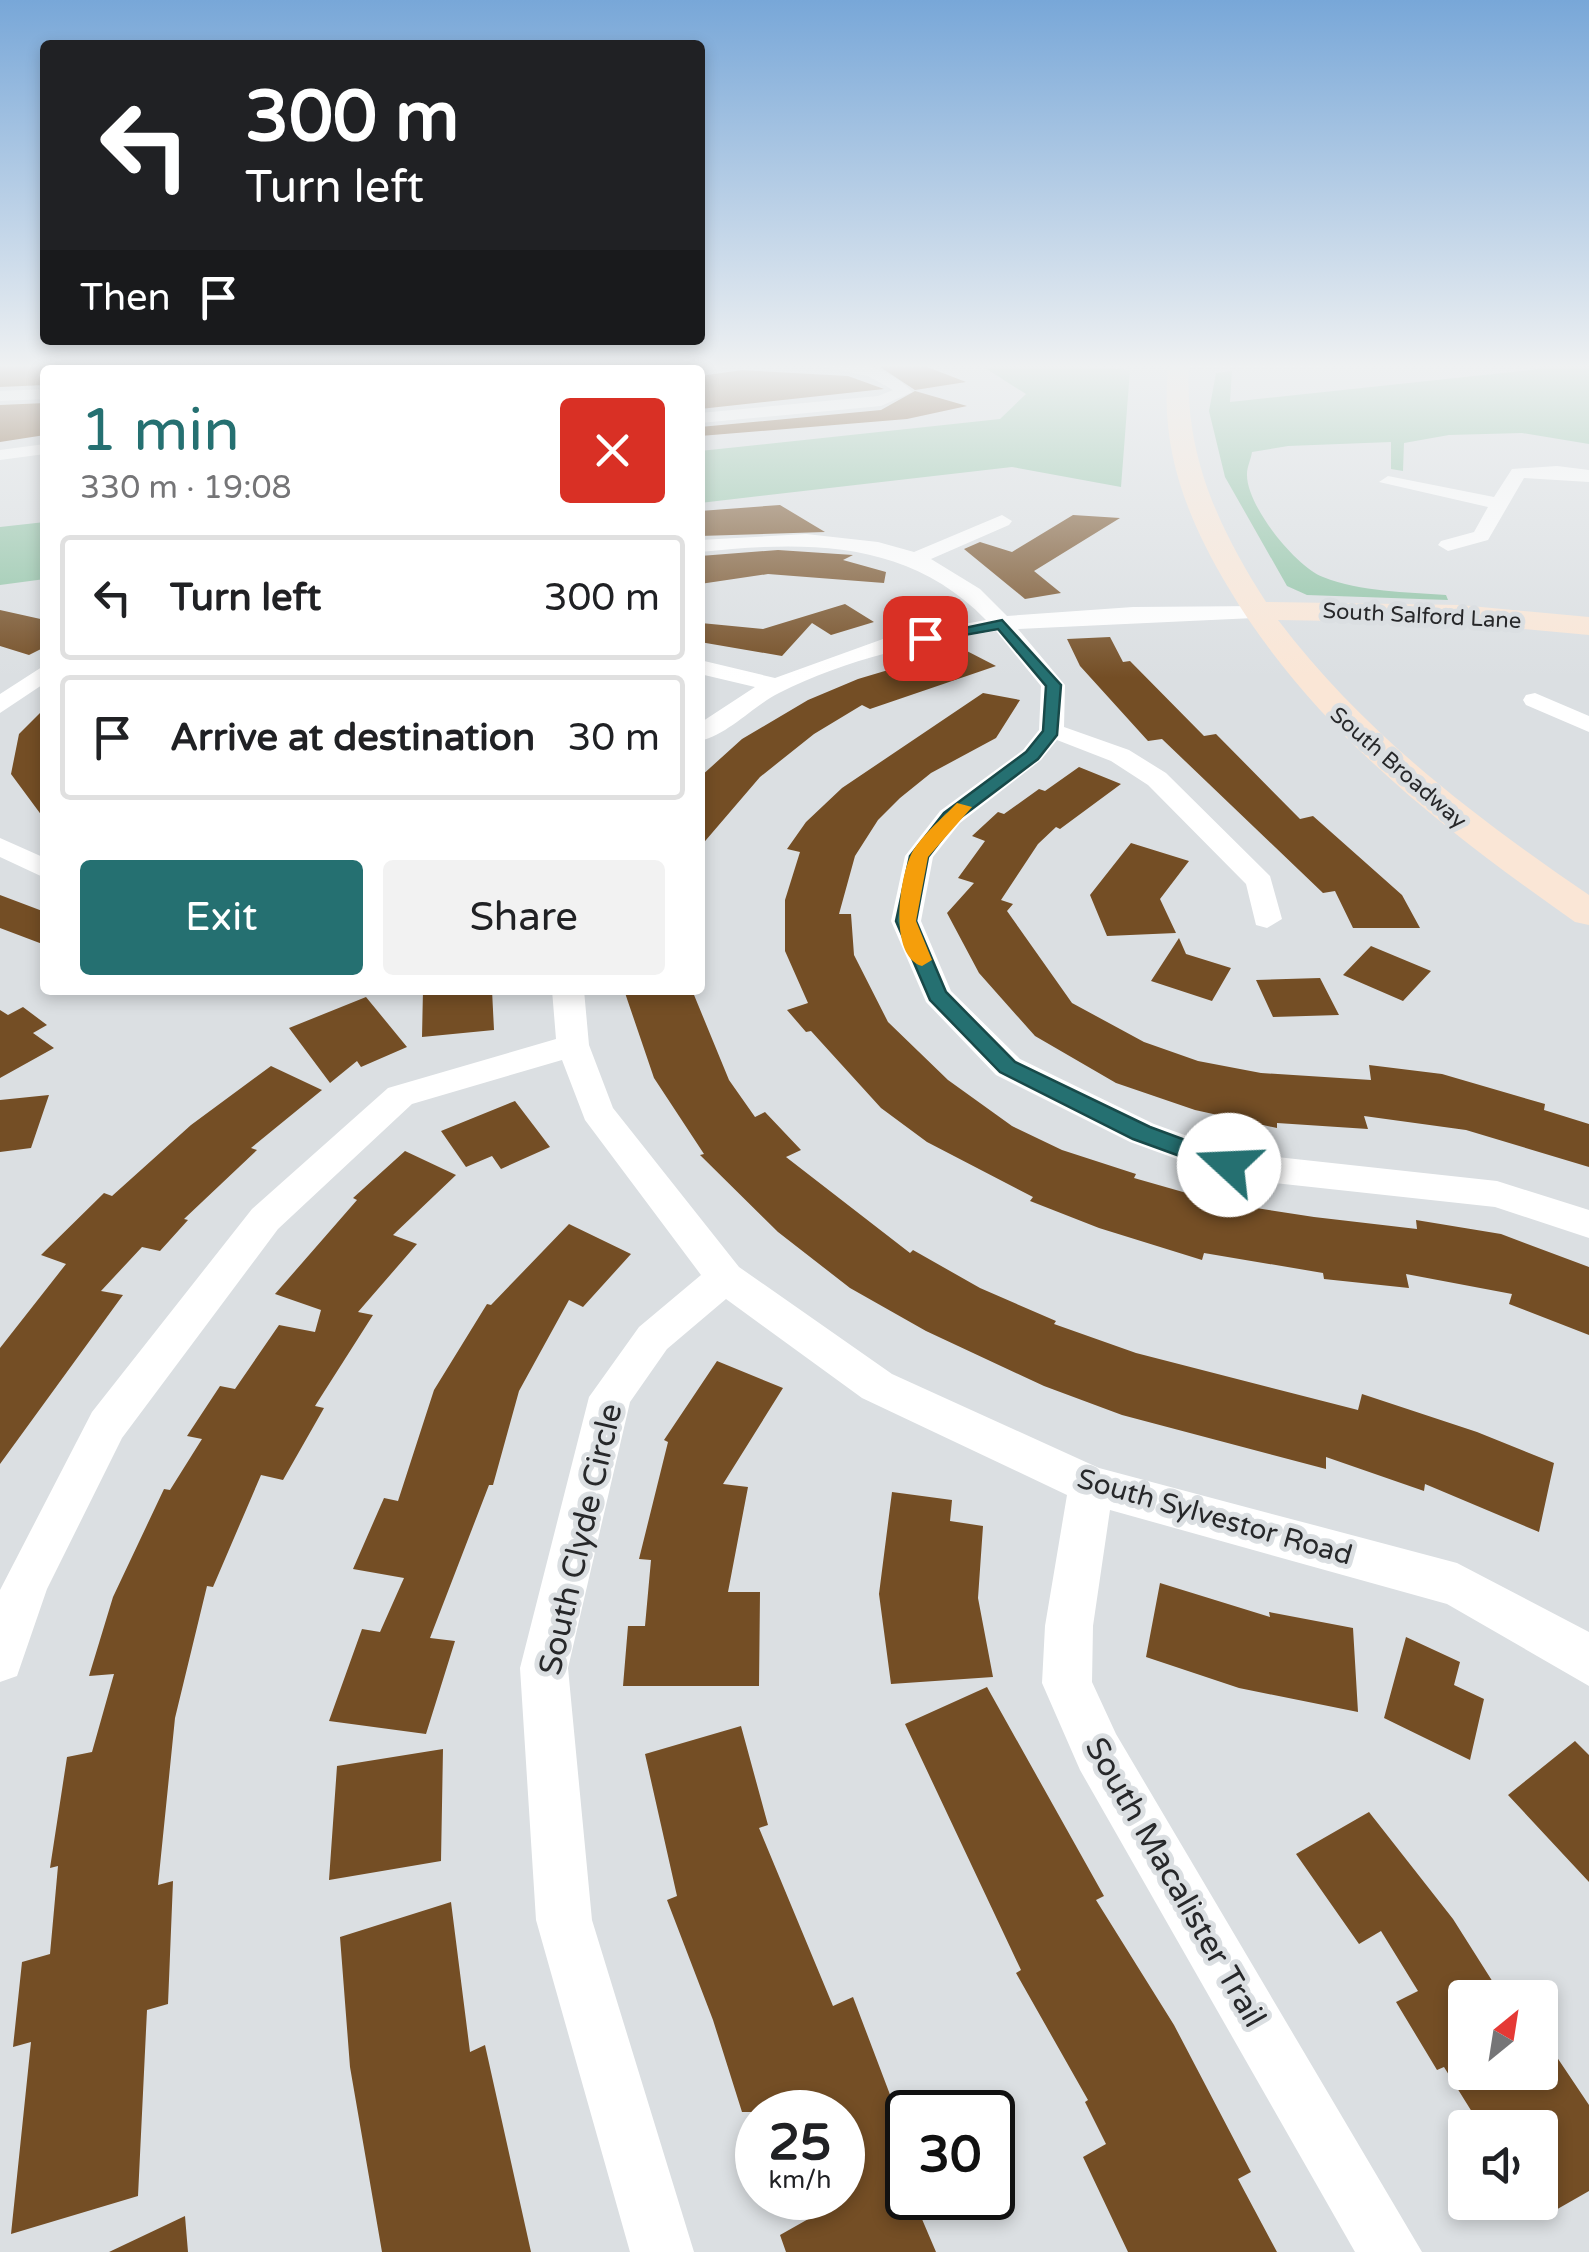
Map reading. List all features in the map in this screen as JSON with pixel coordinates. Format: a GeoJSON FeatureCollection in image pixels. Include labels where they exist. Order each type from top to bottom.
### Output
{"type":"FeatureCollection","features":[{"type":"Feature","properties":{"kind":"main road","name":"South Broadway"},"geometry":{"type":"LineString","coordinates":[[1187,468],[1211,533],[1254,611],[1276,645],[1364,743],[1439,805],[1589,913]]}},
{"type":"Feature","properties":{"kind":"main road","name":"South Salford Lane"},"geometry":{"type":"LineString","coordinates":[[1254,611],[1460,614],[1589,626]]}},
{"type":"Feature","properties":{"kind":"street"},"geometry":{"type":"LineString","coordinates":[[1448,545],[1481,536],[1518,473],[1557,471],[1589,476]]}},
{"type":"Feature","properties":{"kind":"street"},"geometry":{"type":"LineString","coordinates":[[1388,482],[1500,504]]}},
{"type":"Feature","properties":{"kind":"street"},"geometry":{"type":"LineString","coordinates":[[914,560],[1002,521]]}},
{"type":"Feature","properties":{"kind":"street"},"geometry":{"type":"LineString","coordinates":[[705,546],[803,539],[869,546],[914,560],[970,592],[1054,685],[1051,732],[1032,755],[950,817],[919,856],[906,921],[937,995],[1008,1067],[1142,1133],[1229,1165],[1497,1194],[1589,1224]]}},
{"type":"Feature","properties":{"kind":"street"},"geometry":{"type":"LineString","coordinates":[[705,731],[776,685],[886,645],[1002,624],[1079,617],[1254,611]]}},
{"type":"Feature","properties":{"kind":"street"},"geometry":{"type":"LineString","coordinates":[[705,668],[776,685]]}},
{"type":"Feature","properties":{"kind":"street"},"geometry":{"type":"LineString","coordinates":[[0,675],[36,676]]}},
{"type":"Feature","properties":{"kind":"street"},"geometry":{"type":"LineString","coordinates":[[0,706],[36,676]]}},
{"type":"Feature","properties":{"kind":"street"},"geometry":{"type":"LineString","coordinates":[[1535,700],[1589,725]]}},
{"type":"Feature","properties":{"kind":"street"},"geometry":{"type":"LineString","coordinates":[[1051,732],[1095,743],[1140,764],[1157,778],[1260,882],[1267,919]]}},
{"type":"Feature","properties":{"kind":"street"},"geometry":{"type":"LineString","coordinates":[[0,846],[40,866]]}},
{"type":"Feature","properties":{"kind":"street","name":"South Sylvestor Road"},"geometry":{"type":"LineString","coordinates":[[568,995],[572,1045],[597,1112],[726,1278],[877,1386],[1091,1485],[1457,1585],[1582,1646]]}},
{"type":"Feature","properties":{"kind":"street"},"geometry":{"type":"LineString","coordinates":[[0,1659],[25,1585],[107,1425],[265,1218],[400,1096],[572,1045]]}},
{"type":"Feature","properties":{"kind":"street","name":"South Clyde Circle"},"geometry":{"type":"LineString","coordinates":[[662,2252],[564,1920],[544,1668],[610,1397],[653,1338],[726,1278]]}},
{"type":"Feature","properties":{"kind":"street","name":"South Macalister Trail"},"geometry":{"type":"LineString","coordinates":[[1091,1485],[1069,1626],[1067,1683],[1098,1752],[1390,2252]]}},
{"type":"Feature","properties":{"kind":"green space"},"geometry":{"type":"Polygon","coordinates":[[[705,468],[1003,468],[705,502],[705,468]]]}},
{"type":"Feature","properties":{"kind":"green space"},"geometry":{"type":"Polygon","coordinates":[[[1018,468],[1122,468],[1121,487],[1018,468]]]}},
{"type":"Feature","properties":{"kind":"green space"},"geometry":{"type":"Polygon","coordinates":[[[1223,468],[1248,468],[1249,487],[1263,517],[1286,548],[1312,571],[1353,586],[1446,595],[1448,600],[1307,595],[1287,586],[1223,468]]]}},
{"type":"Feature","properties":{"kind":"green space"},"geometry":{"type":"Polygon","coordinates":[[[40,523],[40,580],[0,585],[0,527],[40,523]]]}},
{"type":"Feature","properties":{"kind":"building"},"geometry":{"type":"Polygon","coordinates":[[[780,505],[825,532],[705,536],[705,511],[780,505]]]}},
{"type":"Feature","properties":{"kind":"building"},"geometry":{"type":"Polygon","coordinates":[[[1073,515],[1120,518],[1034,571],[1061,593],[1025,599],[964,549],[980,542],[1012,552],[1073,515]]]}},
{"type":"Feature","properties":{"kind":"building"},"geometry":{"type":"Polygon","coordinates":[[[778,550],[853,555],[843,560],[886,572],[884,583],[768,574],[705,583],[705,556],[778,550]]]}},
{"type":"Feature","properties":{"kind":"building"},"geometry":{"type":"Polygon","coordinates":[[[845,604],[874,622],[831,635],[812,623],[782,656],[705,643],[705,623],[763,629],[845,604]]]}},
{"type":"Feature","properties":{"kind":"building"},"geometry":{"type":"Polygon","coordinates":[[[0,610],[40,619],[40,650],[29,655],[0,646],[0,610]]]}},
{"type":"Feature","properties":{"kind":"building"},"geometry":{"type":"Polygon","coordinates":[[[1110,637],[1123,662],[1130,661],[1204,736],[1216,734],[1300,819],[1313,816],[1402,895],[1420,928],[1353,928],[1335,891],[1323,893],[1162,739],[1148,741],[1080,666],[1067,639],[1110,637]]]}},
{"type":"Feature","properties":{"kind":"building"},"geometry":{"type":"Polygon","coordinates":[[[963,649],[996,666],[870,709],[862,705],[814,734],[760,777],[705,841],[705,772],[742,739],[808,700],[858,679],[915,662],[920,666],[963,649]]]}},
{"type":"Feature","properties":{"kind":"building"},"geometry":{"type":"Polygon","coordinates":[[[983,693],[1020,700],[996,738],[931,773],[900,798],[878,820],[855,856],[839,914],[851,914],[854,955],[888,1022],[948,1080],[1012,1126],[1062,1150],[1136,1174],[1134,1178],[1218,1202],[1314,1217],[1417,1229],[1416,1220],[1501,1234],[1589,1267],[1589,1335],[1509,1304],[1512,1294],[1406,1274],[1409,1288],[1324,1279],[1323,1273],[1204,1253],[1202,1260],[1099,1228],[1030,1201],[1033,1197],[927,1142],[881,1108],[811,1031],[806,1032],[787,1010],[808,1003],[785,951],[785,900],[800,852],[787,849],[806,822],[842,788],[983,693]]]}},
{"type":"Feature","properties":{"kind":"building"},"geometry":{"type":"Polygon","coordinates":[[[40,713],[40,813],[11,774],[19,734],[40,713]]]}},
{"type":"Feature","properties":{"kind":"building"},"geometry":{"type":"Polygon","coordinates":[[[1079,767],[1121,784],[1060,829],[1056,827],[1038,844],[1001,900],[1013,904],[1007,911],[1072,1003],[1144,1042],[1198,1061],[1261,1073],[1371,1080],[1369,1065],[1442,1074],[1545,1104],[1544,1110],[1589,1124],[1589,1167],[1466,1130],[1364,1116],[1368,1129],[1277,1123],[1277,1128],[1195,1110],[1116,1083],[1035,1036],[979,973],[947,913],[974,883],[958,878],[985,841],[972,836],[998,812],[1004,814],[1079,767]]]}},
{"type":"Feature","properties":{"kind":"building"},"geometry":{"type":"Polygon","coordinates":[[[1131,843],[1189,861],[1160,899],[1176,933],[1107,936],[1090,895],[1131,843]]]}},
{"type":"Feature","properties":{"kind":"building"},"geometry":{"type":"Polygon","coordinates":[[[0,895],[40,910],[40,943],[0,928],[0,895]]]}},
{"type":"Feature","properties":{"kind":"building"},"geometry":{"type":"Polygon","coordinates":[[[1179,938],[1186,954],[1231,968],[1212,1001],[1151,981],[1179,938]]]}},
{"type":"Feature","properties":{"kind":"building"},"geometry":{"type":"Polygon","coordinates":[[[1371,946],[1431,971],[1403,1001],[1343,975],[1371,946]]]}},
{"type":"Feature","properties":{"kind":"building"},"geometry":{"type":"Polygon","coordinates":[[[1320,978],[1339,1015],[1273,1017],[1256,980],[1320,978]]]}},
{"type":"Feature","properties":{"kind":"building"},"geometry":{"type":"Polygon","coordinates":[[[423,995],[492,995],[494,1030],[422,1037],[423,995]]]}},
{"type":"Feature","properties":{"kind":"building"},"geometry":{"type":"Polygon","coordinates":[[[626,995],[694,995],[729,1080],[755,1117],[765,1112],[801,1150],[786,1157],[910,1253],[913,1250],[980,1288],[1056,1321],[1054,1324],[1136,1353],[1358,1410],[1362,1394],[1477,1432],[1554,1463],[1539,1532],[1425,1484],[1424,1491],[1326,1457],[1326,1469],[1122,1415],[1044,1386],[926,1331],[850,1288],[778,1232],[700,1155],[704,1154],[654,1078],[626,995]]]}},
{"type":"Feature","properties":{"kind":"building"},"geometry":{"type":"Polygon","coordinates":[[[366,997],[407,1047],[361,1067],[357,1061],[330,1083],[289,1028],[366,997]]]}},
{"type":"Feature","properties":{"kind":"building"},"geometry":{"type":"Polygon","coordinates":[[[23,1007],[47,1025],[33,1033],[54,1048],[0,1078],[0,1010],[8,1015],[23,1007]]]}},
{"type":"Feature","properties":{"kind":"building"},"geometry":{"type":"Polygon","coordinates":[[[271,1066],[322,1090],[251,1148],[257,1150],[184,1219],[188,1220],[160,1251],[142,1247],[101,1291],[123,1295],[0,1464],[0,1348],[66,1264],[41,1255],[104,1193],[112,1196],[191,1125],[271,1066]]]}},
{"type":"Feature","properties":{"kind":"building"},"geometry":{"type":"Polygon","coordinates":[[[49,1095],[31,1148],[0,1152],[0,1100],[49,1095]]]}},
{"type":"Feature","properties":{"kind":"building"},"geometry":{"type":"Polygon","coordinates":[[[515,1101],[550,1147],[501,1169],[492,1156],[466,1167],[441,1131],[515,1101]]]}},
{"type":"Feature","properties":{"kind":"building"},"geometry":{"type":"Polygon","coordinates":[[[405,1151],[456,1175],[393,1235],[417,1244],[358,1312],[373,1315],[315,1406],[324,1408],[283,1480],[261,1475],[213,1587],[207,1586],[175,1718],[158,1885],[173,1881],[168,2004],[147,2010],[138,2196],[11,2234],[31,2042],[13,2047],[22,1962],[50,1954],[58,1866],[50,1868],[67,1757],[92,1752],[114,1674],[89,1676],[113,1597],[164,1489],[170,1490],[202,1439],[187,1436],[220,1386],[235,1389],[279,1325],[315,1332],[321,1310],[275,1294],[357,1200],[353,1198],[405,1151]]]}},
{"type":"Feature","properties":{"kind":"building"},"geometry":{"type":"Polygon","coordinates":[[[569,1224],[631,1254],[583,1307],[569,1300],[519,1391],[493,1485],[489,1485],[430,1638],[455,1641],[426,1734],[329,1721],[362,1629],[380,1632],[404,1578],[353,1569],[384,1498],[398,1501],[434,1390],[487,1304],[491,1305],[569,1224]]]}},
{"type":"Feature","properties":{"kind":"building"},"geometry":{"type":"Polygon","coordinates":[[[717,1361],[783,1388],[723,1484],[748,1487],[728,1592],[760,1592],[759,1686],[623,1686],[628,1626],[645,1626],[651,1560],[639,1559],[668,1442],[664,1440],[717,1361]]]}},
{"type":"Feature","properties":{"kind":"building"},"geometry":{"type":"Polygon","coordinates":[[[892,1492],[952,1500],[950,1521],[983,1526],[978,1598],[993,1677],[891,1684],[879,1594],[892,1492]]]}},
{"type":"Feature","properties":{"kind":"building"},"geometry":{"type":"Polygon","coordinates":[[[1160,1583],[1270,1617],[1269,1612],[1353,1628],[1358,1712],[1239,1688],[1146,1657],[1160,1583]]]}},
{"type":"Feature","properties":{"kind":"building"},"geometry":{"type":"Polygon","coordinates":[[[1406,1637],[1460,1662],[1454,1685],[1484,1699],[1470,1760],[1384,1718],[1406,1637]]]}},
{"type":"Feature","properties":{"kind":"building"},"geometry":{"type":"Polygon","coordinates":[[[987,1687],[1104,1896],[1096,1900],[1174,2025],[1251,2172],[1238,2179],[1277,2252],[1128,2252],[1083,2157],[1106,2144],[1085,2102],[1088,2100],[1016,1973],[1021,1970],[905,1724],[987,1687]]]}},
{"type":"Feature","properties":{"kind":"building"},"geometry":{"type":"Polygon","coordinates":[[[741,1726],[768,1825],[759,1828],[833,2006],[853,1997],[888,2090],[885,2090],[885,2220],[922,2220],[936,2252],[786,2252],[780,2235],[807,2220],[865,2220],[865,2090],[735,2090],[667,1900],[677,1896],[645,1754],[741,1726]]]}},
{"type":"Feature","properties":{"kind":"building"},"geometry":{"type":"Polygon","coordinates":[[[1575,1741],[1589,1755],[1589,1882],[1508,1795],[1575,1741]]]}},
{"type":"Feature","properties":{"kind":"building"},"geometry":{"type":"Polygon","coordinates":[[[443,1749],[441,1861],[329,1880],[337,1766],[443,1749]]]}},
{"type":"Feature","properties":{"kind":"building"},"geometry":{"type":"Polygon","coordinates":[[[1369,1812],[1453,1919],[1492,1980],[1448,1980],[1448,2073],[1444,2067],[1437,2070],[1396,2002],[1418,1991],[1381,1931],[1359,1944],[1296,1854],[1369,1812]]]}},
{"type":"Feature","properties":{"kind":"building"},"geometry":{"type":"Polygon","coordinates":[[[451,1902],[470,2052],[485,2045],[531,2252],[382,2252],[350,2067],[340,1937],[451,1902]]]}},
{"type":"Feature","properties":{"kind":"building"},"geometry":{"type":"Polygon","coordinates":[[[1558,2059],[1589,2105],[1589,2191],[1558,2209],[1558,2110],[1471,2110],[1458,2090],[1558,2090],[1558,2059]]]}},
{"type":"Feature","properties":{"kind":"building"},"geometry":{"type":"Polygon","coordinates":[[[185,2216],[188,2252],[109,2252],[185,2216]]]}},
{"type":"Feature","properties":{"kind":"slow traffic"},"geometry":{"type":"LineString","coordinates":[[922,960],[906,921],[919,856],[963,807]]}},
{"type":"Feature","properties":{"kind":"route"},"geometry":{"type":"LineString","coordinates":[[925,638],[1002,624],[1054,685],[1051,732],[1032,755],[950,817],[919,856],[906,921],[937,995],[1008,1067],[1142,1133],[1229,1165]]}}]}
